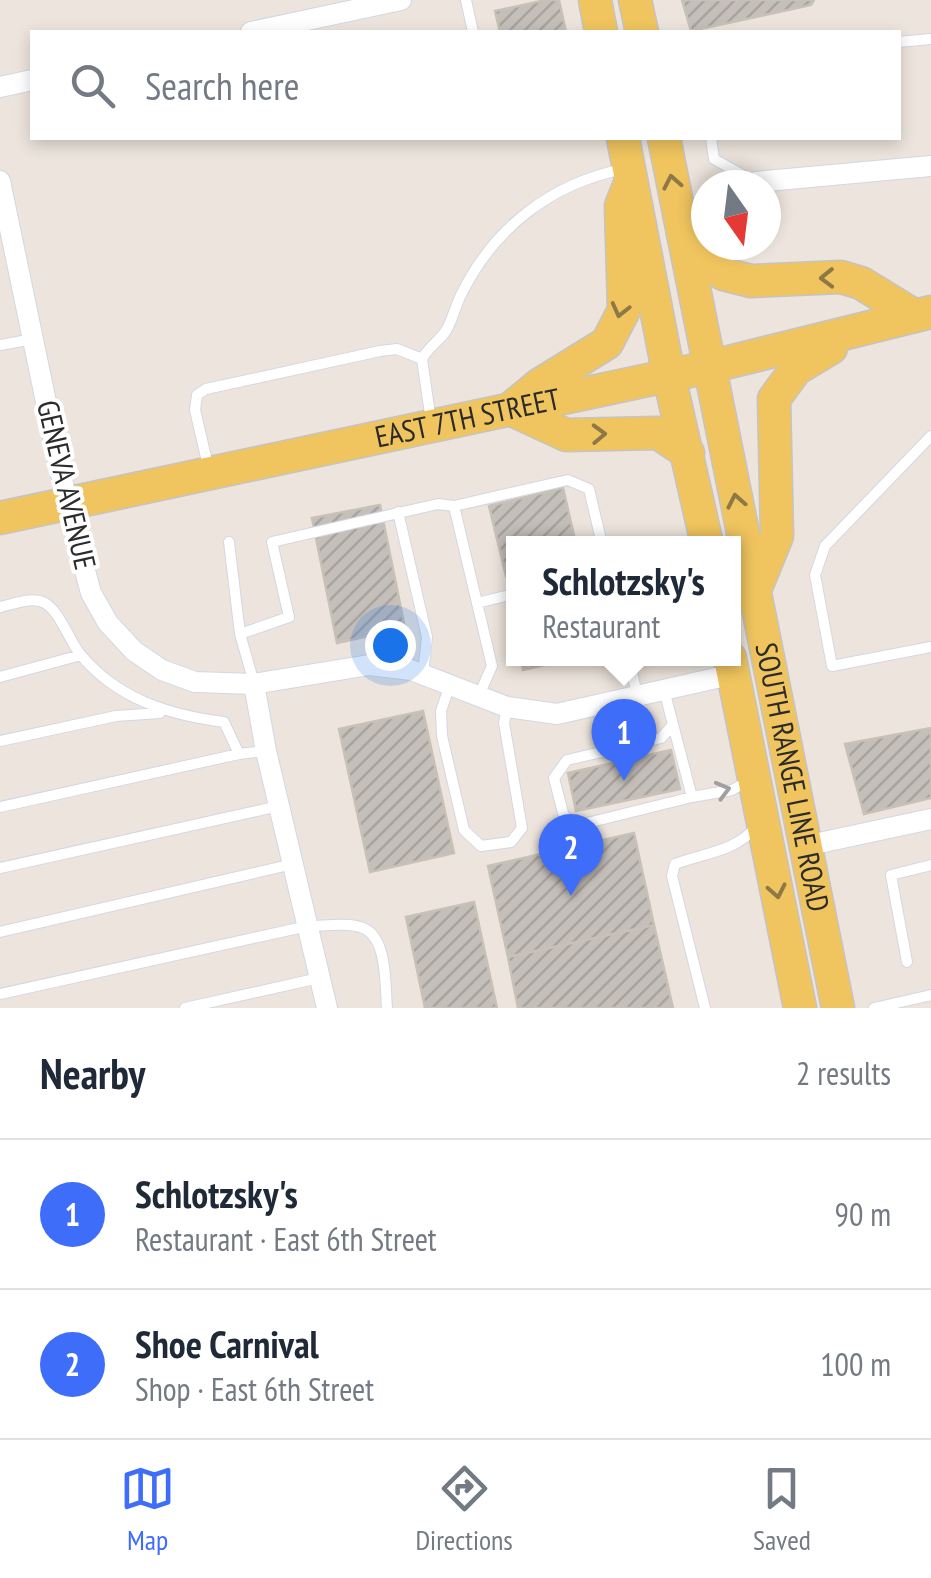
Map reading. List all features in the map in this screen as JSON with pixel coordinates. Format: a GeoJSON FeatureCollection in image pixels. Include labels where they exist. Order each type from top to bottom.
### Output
{"type":"FeatureCollection","features":[{"type":"Feature","properties":{"kind":"main road"},"geometry":{"type":"LineString","coordinates":[[595,0],[602,30]]}},
{"type":"Feature","properties":{"kind":"main road"},"geometry":{"type":"LineString","coordinates":[[635,0],[642,30]]}},
{"type":"Feature","properties":{"kind":"main road","name":"SOUTH RANGE LINE ROAD"},"geometry":{"type":"LineString","coordinates":[[664,140],[838,1008]]}},
{"type":"Feature","properties":{"kind":"main road"},"geometry":{"type":"LineString","coordinates":[[628,162],[669,376],[705,536]]}},
{"type":"Feature","properties":{"kind":"main road"},"geometry":{"type":"LineString","coordinates":[[628,162],[621,206],[624,310],[607,343],[539,385],[510,410],[566,435],[658,432],[688,452]]}},
{"type":"Feature","properties":{"kind":"main road"},"geometry":{"type":"LineString","coordinates":[[682,234],[724,274],[751,281],[841,277],[862,282],[923,314]]}},
{"type":"Feature","properties":{"kind":"main road","name":"EAST 7TH STREET"},"geometry":{"type":"LineString","coordinates":[[0,518],[669,376],[923,314]]}},
{"type":"Feature","properties":{"kind":"main road"},"geometry":{"type":"LineString","coordinates":[[754,592],[776,536],[774,399],[796,369],[858,332]]}},
{"type":"Feature","properties":{"kind":"main road","name":"SOUTH RANGE LINE ROAD"},"geometry":{"type":"LineString","coordinates":[[732,666],[800,1008]]}},
{"type":"Feature","properties":{"kind":"street"},"geometry":{"type":"LineString","coordinates":[[260,30],[401,0]]}},
{"type":"Feature","properties":{"kind":"street"},"geometry":{"type":"LineString","coordinates":[[0,87],[30,80]]}},
{"type":"Feature","properties":{"kind":"street"},"geometry":{"type":"LineString","coordinates":[[781,180],[931,166]]}},
{"type":"Feature","properties":{"kind":"street","name":"GENEVA AVENUE"},"geometry":{"type":"LineString","coordinates":[[0,180],[67,503],[92,593],[108,623],[134,651],[162,670],[194,682],[254,684],[369,665],[423,674],[507,707],[557,714],[664,690],[732,666]]}},
{"type":"Feature","properties":{"kind":"street"},"geometry":{"type":"LineString","coordinates":[[254,684],[266,751],[327,1008]]}},
{"type":"Feature","properties":{"kind":"street"},"geometry":{"type":"LineString","coordinates":[[805,846],[931,819]]}},
{"type":"Feature","properties":{"kind":"lane"},"geometry":{"type":"LineString","coordinates":[[466,0],[472,30]]}},
{"type":"Feature","properties":{"kind":"lane"},"geometry":{"type":"LineString","coordinates":[[901,42],[931,39]]}},
{"type":"Feature","properties":{"kind":"lane"},"geometry":{"type":"LineString","coordinates":[[711,140],[714,159],[734,170]]}},
{"type":"Feature","properties":{"kind":"lane"},"geometry":{"type":"LineString","coordinates":[[422,358],[446,332],[463,290],[494,240],[546,196],[628,162]]}},
{"type":"Feature","properties":{"kind":"lane"},"geometry":{"type":"LineString","coordinates":[[0,345],[33,339]]}},
{"type":"Feature","properties":{"kind":"lane"},"geometry":{"type":"LineString","coordinates":[[210,473],[195,410],[197,395],[206,389],[380,350],[397,349],[422,358]]}},
{"type":"Feature","properties":{"kind":"lane"},"geometry":{"type":"LineString","coordinates":[[422,358],[432,426]]}},
{"type":"Feature","properties":{"kind":"lane"},"geometry":{"type":"LineString","coordinates":[[931,436],[825,546],[814,575],[832,666],[931,646]]}},
{"type":"Feature","properties":{"kind":"lane"},"geometry":{"type":"LineString","coordinates":[[240,634],[289,617],[272,542],[398,512],[438,504],[454,506],[568,480],[589,489],[600,536]]}},
{"type":"Feature","properties":{"kind":"lane"},"geometry":{"type":"LineString","coordinates":[[454,506],[492,666],[479,695]]}},
{"type":"Feature","properties":{"kind":"lane"},"geometry":{"type":"LineString","coordinates":[[398,512],[427,637],[423,674]]}},
{"type":"Feature","properties":{"kind":"lane"},"geometry":{"type":"LineString","coordinates":[[229,542],[240,634],[254,684]]}},
{"type":"Feature","properties":{"kind":"lane"},"geometry":{"type":"LineString","coordinates":[[477,602],[506,596]]}},
{"type":"Feature","properties":{"kind":"lane"},"geometry":{"type":"LineString","coordinates":[[0,607],[34,600],[48,604],[81,655],[134,698],[166,713]]}},
{"type":"Feature","properties":{"kind":"lane"},"geometry":{"type":"LineString","coordinates":[[0,677],[81,655]]}},
{"type":"Feature","properties":{"kind":"lane"},"geometry":{"type":"LineString","coordinates":[[631,666],[638,696]]}},
{"type":"Feature","properties":{"kind":"lane"},"geometry":{"type":"LineString","coordinates":[[450,683],[441,711],[442,736],[464,830],[481,846],[511,842],[522,828],[504,723],[507,707]]}},
{"type":"Feature","properties":{"kind":"lane"},"geometry":{"type":"LineString","coordinates":[[664,690],[692,797]]}},
{"type":"Feature","properties":{"kind":"lane"},"geometry":{"type":"LineString","coordinates":[[0,741],[116,716],[166,713],[224,722],[239,754]]}},
{"type":"Feature","properties":{"kind":"lane"},"geometry":{"type":"LineString","coordinates":[[672,726],[661,738],[567,760],[554,778],[570,827],[732,790],[753,778]]}},
{"type":"Feature","properties":{"kind":"lane"},"geometry":{"type":"LineString","coordinates":[[0,807],[266,751]]}},
{"type":"Feature","properties":{"kind":"lane"},"geometry":{"type":"LineString","coordinates":[[0,868],[279,806]]}},
{"type":"Feature","properties":{"kind":"lane"},"geometry":{"type":"LineString","coordinates":[[704,1008],[672,876],[675,864],[730,848],[745,840],[762,820]]}},
{"type":"Feature","properties":{"kind":"lane"},"geometry":{"type":"LineString","coordinates":[[0,932],[292,864]]}},
{"type":"Feature","properties":{"kind":"lane"},"geometry":{"type":"LineString","coordinates":[[906,962],[891,875],[931,865]]}},
{"type":"Feature","properties":{"kind":"lane"},"geometry":{"type":"LineString","coordinates":[[0,994],[308,926],[353,926],[371,934],[383,962],[387,1008]]}},
{"type":"Feature","properties":{"kind":"lane"},"geometry":{"type":"LineString","coordinates":[[185,1008],[320,978]]}},
{"type":"Feature","properties":{"kind":"lane"},"geometry":{"type":"LineString","coordinates":[[874,1008],[902,1005],[931,995]]}},
{"type":"Feature","properties":{"kind":"building"},"geometry":{"type":"Polygon","coordinates":[[[559,0],[566,30],[500,30],[495,11],[559,0]]]}},
{"type":"Feature","properties":{"kind":"building"},"geometry":{"type":"Polygon","coordinates":[[[682,0],[814,0],[811,5],[691,30],[682,0]]]}},
{"type":"Feature","properties":{"kind":"building"},"geometry":{"type":"Polygon","coordinates":[[[563,488],[574,536],[506,536],[506,576],[489,506],[563,488]]]}},
{"type":"Feature","properties":{"kind":"building"},"geometry":{"type":"Polygon","coordinates":[[[380,505],[405,628],[337,643],[312,518],[380,505]]]}},
{"type":"Feature","properties":{"kind":"building"},"geometry":{"type":"Polygon","coordinates":[[[423,711],[454,853],[370,872],[339,729],[423,711]]]}},
{"type":"Feature","properties":{"kind":"building"},"geometry":{"type":"Polygon","coordinates":[[[931,728],[931,798],[864,814],[845,744],[931,728]]]}},
{"type":"Feature","properties":{"kind":"building"},"geometry":{"type":"Polygon","coordinates":[[[671,750],[680,789],[576,811],[568,773],[671,750]]]}},
{"type":"Feature","properties":{"kind":"building"},"geometry":{"type":"Polygon","coordinates":[[[634,833],[654,925],[508,957],[488,866],[634,833]]]}},
{"type":"Feature","properties":{"kind":"building"},"geometry":{"type":"Polygon","coordinates":[[[474,902],[497,1008],[425,1008],[406,917],[474,902]]]}},
{"type":"Feature","properties":{"kind":"building"},"geometry":{"type":"Polygon","coordinates":[[[654,925],[673,1008],[518,1008],[508,957],[654,925]]]}},
{"type":"Feature","properties":{"kind":"place","name":"Schlotzsky's"},"geometry":{"type":"Point","coordinates":[624,781]}},
{"type":"Feature","properties":{"kind":"place","name":"Shoe Carnival"},"geometry":{"type":"Point","coordinates":[571,896]}}]}
